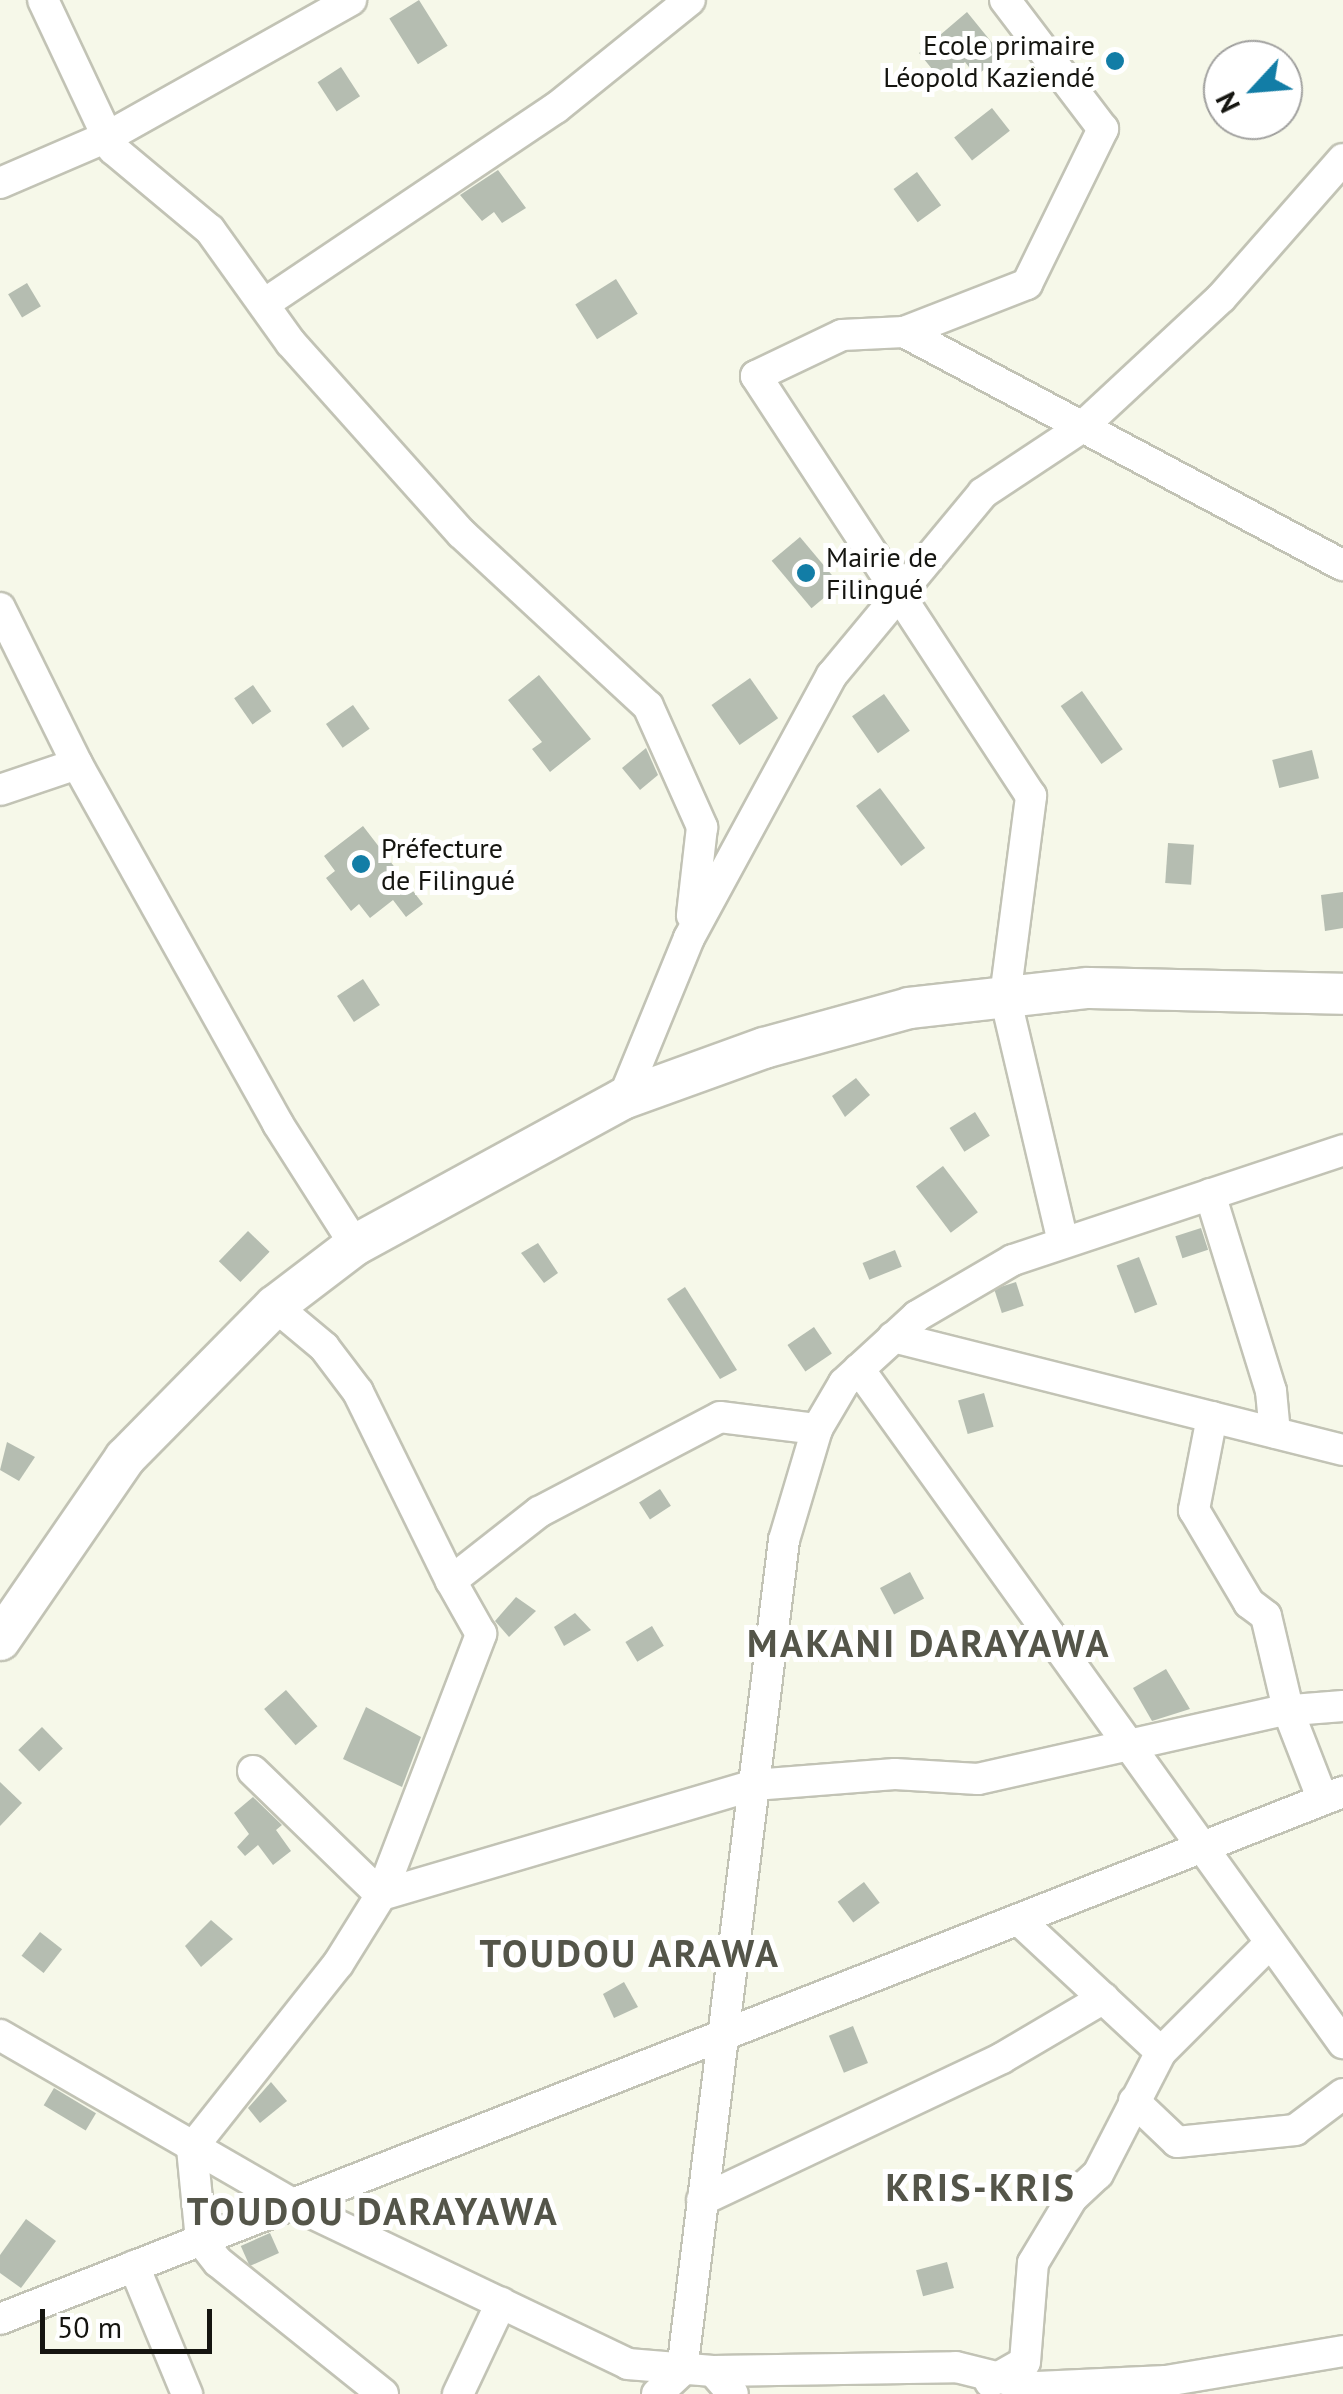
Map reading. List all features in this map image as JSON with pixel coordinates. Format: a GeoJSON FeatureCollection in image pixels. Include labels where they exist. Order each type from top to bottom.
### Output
{"type":"FeatureCollection","features":[{"type":"Feature","properties":{"kind":"main road"},"geometry":{"type":"LineString","coordinates":[[0,1640],[125,1458],[276,1306],[355,1245],[623,1099],[764,1048],[909,1008],[1088,988],[1343,994]]}},
{"type":"Feature","properties":{"kind":"street"},"geometry":{"type":"LineString","coordinates":[[43,0],[108,137],[210,230],[264,304],[462,534],[648,706],[702,828],[689,938]]}},
{"type":"Feature","properties":{"kind":"street"},"geometry":{"type":"LineString","coordinates":[[0,183],[108,137],[351,0]]}},
{"type":"Feature","properties":{"kind":"street"},"geometry":{"type":"LineString","coordinates":[[264,304],[556,108],[690,0]]}},
{"type":"Feature","properties":{"kind":"street"},"geometry":{"type":"LineString","coordinates":[[1004,0],[1103,130],[1026,284],[904,332],[842,335],[756,376],[1030,796],[1005,997],[1062,1242]]}},
{"type":"Feature","properties":{"kind":"street"},"geometry":{"type":"LineString","coordinates":[[623,1099],[689,938],[832,675],[983,493],[1081,428],[1221,298],[1343,159]]}},
{"type":"Feature","properties":{"kind":"street"},"geometry":{"type":"LineString","coordinates":[[904,332],[1343,565]]}},
{"type":"Feature","properties":{"kind":"street"},"geometry":{"type":"LineString","coordinates":[[0,608],[77,764],[278,1124],[355,1245]]}},
{"type":"Feature","properties":{"kind":"street"},"geometry":{"type":"LineString","coordinates":[[0,790],[77,764]]}},
{"type":"Feature","properties":{"kind":"street"},"geometry":{"type":"LineString","coordinates":[[657,2394],[682,2370],[784,1540],[816,1429],[858,1369],[893,1338],[1014,1260],[1343,1150]]}},
{"type":"Feature","properties":{"kind":"street"},"geometry":{"type":"LineString","coordinates":[[1210,1194],[1271,1391],[1275,1433]]}},
{"type":"Feature","properties":{"kind":"street"},"geometry":{"type":"LineString","coordinates":[[276,1306],[324,1347],[358,1392],[480,1634],[381,1894],[338,1964],[192,2148],[202,2240],[218,2262],[384,2394]]}},
{"type":"Feature","properties":{"kind":"street"},"geometry":{"type":"LineString","coordinates":[[893,1338],[1343,1450]]}},
{"type":"Feature","properties":{"kind":"street"},"geometry":{"type":"LineString","coordinates":[[858,1369],[1204,1849],[1267,1946],[1343,2042]]}},
{"type":"Feature","properties":{"kind":"street"},"geometry":{"type":"LineString","coordinates":[[451,1581],[539,1512],[720,1417],[816,1429]]}},
{"type":"Feature","properties":{"kind":"street"},"geometry":{"type":"LineString","coordinates":[[0,2319],[1333,1796],[1288,1713],[1266,1616],[1248,1603],[1194,1510],[1212,1418]]}},
{"type":"Feature","properties":{"kind":"street"},"geometry":{"type":"LineString","coordinates":[[381,1894],[754,1784],[895,1774],[978,1779],[1288,1713],[1343,1706]]}},
{"type":"Feature","properties":{"kind":"street"},"geometry":{"type":"LineString","coordinates":[[253,1770],[381,1894]]}},
{"type":"Feature","properties":{"kind":"street"},"geometry":{"type":"LineString","coordinates":[[1020,1920],[1161,2052]]}},
{"type":"Feature","properties":{"kind":"street"},"geometry":{"type":"LineString","coordinates":[[988,2386],[1025,2362],[1034,2262],[1072,2198],[1098,2174],[1161,2052],[1267,1946]]}},
{"type":"Feature","properties":{"kind":"street"},"geometry":{"type":"LineString","coordinates":[[702,2200],[1002,2058],[1104,1998]]}},
{"type":"Feature","properties":{"kind":"street"},"geometry":{"type":"LineString","coordinates":[[0,2035],[294,2204],[628,2364],[682,2370],[723,2383],[956,2367],[988,2386],[1037,2387],[1166,2381],[1343,2351]]}},
{"type":"Feature","properties":{"kind":"street"},"geometry":{"type":"LineString","coordinates":[[1134,2101],[1177,2142],[1295,2130],[1343,2094]]}},
{"type":"Feature","properties":{"kind":"street"},"geometry":{"type":"LineString","coordinates":[[134,2266],[187,2394]]}},
{"type":"Feature","properties":{"kind":"street"},"geometry":{"type":"LineString","coordinates":[[458,2394],[500,2303]]}},
{"type":"Feature","properties":{"kind":"building"},"geometry":{"type":"Polygon","coordinates":[[[419,0],[448,46],[418,64],[389,19],[419,0]]]}},
{"type":"Feature","properties":{"kind":"building"},"geometry":{"type":"Polygon","coordinates":[[[967,12],[1002,55],[976,76],[965,62],[941,80],[919,53],[967,12]]]}},
{"type":"Feature","properties":{"kind":"building"},"geometry":{"type":"Polygon","coordinates":[[[341,67],[360,96],[337,112],[318,82],[341,67]]]}},
{"type":"Feature","properties":{"kind":"building"},"geometry":{"type":"Polygon","coordinates":[[[992,108],[1010,131],[972,160],[954,138],[992,108]]]}},
{"type":"Feature","properties":{"kind":"building"},"geometry":{"type":"Polygon","coordinates":[[[498,170],[526,208],[502,223],[494,212],[482,221],[460,195],[498,170]]]}},
{"type":"Feature","properties":{"kind":"building"},"geometry":{"type":"Polygon","coordinates":[[[917,172],[941,205],[918,222],[894,189],[917,172]]]}},
{"type":"Feature","properties":{"kind":"building"},"geometry":{"type":"Polygon","coordinates":[[[616,279],[638,314],[597,339],[575,304],[616,279]]]}},
{"type":"Feature","properties":{"kind":"building"},"geometry":{"type":"Polygon","coordinates":[[[27,283],[41,306],[22,317],[8,294],[27,283]]]}},
{"type":"Feature","properties":{"kind":"building","name":"Mairie de Filingué"},"geometry":{"type":"Polygon","coordinates":[[[800,537],[840,584],[812,608],[772,561],[800,537]]]}},
{"type":"Feature","properties":{"kind":"building"},"geometry":{"type":"Polygon","coordinates":[[[539,675],[591,739],[550,772],[532,749],[542,742],[508,700],[539,675]]]}},
{"type":"Feature","properties":{"kind":"building"},"geometry":{"type":"Polygon","coordinates":[[[750,678],[778,718],[740,745],[711,705],[750,678]]]}},
{"type":"Feature","properties":{"kind":"building"},"geometry":{"type":"Polygon","coordinates":[[[253,685],[271,711],[253,724],[234,698],[253,685]]]}},
{"type":"Feature","properties":{"kind":"building"},"geometry":{"type":"Polygon","coordinates":[[[1082,691],[1123,749],[1101,764],[1061,706],[1082,691]]]}},
{"type":"Feature","properties":{"kind":"building"},"geometry":{"type":"Polygon","coordinates":[[[884,694],[910,731],[878,753],[852,716],[884,694]]]}},
{"type":"Feature","properties":{"kind":"building"},"geometry":{"type":"Polygon","coordinates":[[[353,705],[370,729],[343,748],[326,724],[353,705]]]}},
{"type":"Feature","properties":{"kind":"building"},"geometry":{"type":"Polygon","coordinates":[[[646,748],[658,775],[640,790],[622,768],[646,748]]]}},
{"type":"Feature","properties":{"kind":"building"},"geometry":{"type":"Polygon","coordinates":[[[1312,750],[1319,778],[1279,788],[1272,760],[1312,750]]]}},
{"type":"Feature","properties":{"kind":"building"},"geometry":{"type":"Polygon","coordinates":[[[880,788],[925,848],[901,866],[856,806],[880,788]]]}},
{"type":"Feature","properties":{"kind":"building","name":"Préfecture de Filingué"},"geometry":{"type":"Polygon","coordinates":[[[363,826],[423,904],[406,917],[393,900],[370,918],[359,904],[351,911],[326,878],[335,871],[324,856],[363,826]]]}},
{"type":"Feature","properties":{"kind":"building"},"geometry":{"type":"Polygon","coordinates":[[[1168,843],[1194,845],[1191,885],[1165,883],[1168,843]]]}},
{"type":"Feature","properties":{"kind":"building"},"geometry":{"type":"Polygon","coordinates":[[[1343,892],[1343,928],[1325,931],[1321,895],[1343,892]]]}},
{"type":"Feature","properties":{"kind":"building"},"geometry":{"type":"Polygon","coordinates":[[[363,979],[380,1005],[354,1022],[337,996],[363,979]]]}},
{"type":"Feature","properties":{"kind":"building"},"geometry":{"type":"Polygon","coordinates":[[[856,1078],[870,1095],[845,1117],[832,1096],[856,1078]]]}},
{"type":"Feature","properties":{"kind":"building"},"geometry":{"type":"Polygon","coordinates":[[[975,1112],[990,1136],[964,1152],[950,1128],[975,1112]]]}},
{"type":"Feature","properties":{"kind":"building"},"geometry":{"type":"Polygon","coordinates":[[[943,1166],[978,1212],[951,1233],[916,1186],[943,1166]]]}},
{"type":"Feature","properties":{"kind":"building"},"geometry":{"type":"Polygon","coordinates":[[[1201,1228],[1208,1250],[1182,1258],[1175,1236],[1201,1228]]]}},
{"type":"Feature","properties":{"kind":"building"},"geometry":{"type":"Polygon","coordinates":[[[248,1231],[270,1252],[240,1282],[219,1261],[248,1231]]]}},
{"type":"Feature","properties":{"kind":"building"},"geometry":{"type":"Polygon","coordinates":[[[538,1243],[558,1273],[544,1283],[521,1253],[538,1243]]]}},
{"type":"Feature","properties":{"kind":"building"},"geometry":{"type":"Polygon","coordinates":[[[895,1250],[902,1267],[869,1280],[863,1263],[895,1250]]]}},
{"type":"Feature","properties":{"kind":"building"},"geometry":{"type":"Polygon","coordinates":[[[1139,1257],[1157,1305],[1135,1313],[1117,1266],[1139,1257]]]}},
{"type":"Feature","properties":{"kind":"building"},"geometry":{"type":"Polygon","coordinates":[[[1016,1282],[1024,1306],[1002,1313],[994,1289],[1016,1282]]]}},
{"type":"Feature","properties":{"kind":"building"},"geometry":{"type":"Polygon","coordinates":[[[685,1287],[737,1370],[720,1379],[667,1299],[685,1287]]]}},
{"type":"Feature","properties":{"kind":"building"},"geometry":{"type":"Polygon","coordinates":[[[814,1327],[832,1354],[805,1371],[787,1345],[814,1327]]]}},
{"type":"Feature","properties":{"kind":"building"},"geometry":{"type":"Polygon","coordinates":[[[984,1393],[994,1427],[968,1434],[958,1400],[984,1393]]]}},
{"type":"Feature","properties":{"kind":"building"},"geometry":{"type":"Polygon","coordinates":[[[7,1442],[35,1457],[19,1481],[0,1470],[7,1442]]]}},
{"type":"Feature","properties":{"kind":"building"},"geometry":{"type":"Polygon","coordinates":[[[660,1489],[671,1506],[650,1519],[639,1503],[660,1489]]]}},
{"type":"Feature","properties":{"kind":"building"},"geometry":{"type":"Polygon","coordinates":[[[910,1572],[924,1598],[894,1614],[880,1588],[910,1572]]]}},
{"type":"Feature","properties":{"kind":"building"},"geometry":{"type":"Polygon","coordinates":[[[516,1597],[536,1611],[509,1637],[495,1621],[516,1597]]]}},
{"type":"Feature","properties":{"kind":"building"},"geometry":{"type":"Polygon","coordinates":[[[575,1613],[591,1630],[564,1646],[554,1627],[575,1613]]]}},
{"type":"Feature","properties":{"kind":"building"},"geometry":{"type":"Polygon","coordinates":[[[652,1626],[664,1646],[637,1662],[625,1642],[652,1626]]]}},
{"type":"Feature","properties":{"kind":"building"},"geometry":{"type":"Polygon","coordinates":[[[1166,1669],[1190,1709],[1152,1721],[1133,1688],[1166,1669]]]}},
{"type":"Feature","properties":{"kind":"building"},"geometry":{"type":"Polygon","coordinates":[[[286,1690],[317,1726],[296,1745],[264,1709],[286,1690]]]}},
{"type":"Feature","properties":{"kind":"building"},"geometry":{"type":"Polygon","coordinates":[[[366,1707],[421,1737],[402,1787],[343,1759],[366,1707]]]}},
{"type":"Feature","properties":{"kind":"building"},"geometry":{"type":"Polygon","coordinates":[[[42,1727],[63,1749],[39,1772],[18,1750],[42,1727]]]}},
{"type":"Feature","properties":{"kind":"building"},"geometry":{"type":"Polygon","coordinates":[[[0,1782],[22,1803],[0,1826],[0,1782]]]}},
{"type":"Feature","properties":{"kind":"building"},"geometry":{"type":"Polygon","coordinates":[[[253,1797],[282,1825],[276,1830],[291,1851],[273,1865],[258,1845],[245,1856],[237,1847],[249,1834],[234,1813],[253,1797]]]}},
{"type":"Feature","properties":{"kind":"building"},"geometry":{"type":"Polygon","coordinates":[[[864,1882],[880,1903],[853,1923],[838,1902],[864,1882]]]}},
{"type":"Feature","properties":{"kind":"building"},"geometry":{"type":"Polygon","coordinates":[[[211,1920],[233,1939],[201,1967],[185,1946],[211,1920]]]}},
{"type":"Feature","properties":{"kind":"building"},"geometry":{"type":"Polygon","coordinates":[[[40,1932],[62,1949],[44,1973],[22,1956],[40,1932]]]}},
{"type":"Feature","properties":{"kind":"building"},"geometry":{"type":"Polygon","coordinates":[[[624,1982],[638,2007],[614,2018],[603,1994],[624,1982]]]}},
{"type":"Feature","properties":{"kind":"building"},"geometry":{"type":"Polygon","coordinates":[[[853,2026],[868,2063],[844,2073],[829,2036],[853,2026]]]}},
{"type":"Feature","properties":{"kind":"building"},"geometry":{"type":"Polygon","coordinates":[[[271,2082],[287,2101],[260,2123],[248,2108],[271,2082]]]}},
{"type":"Feature","properties":{"kind":"building"},"geometry":{"type":"Polygon","coordinates":[[[54,2088],[96,2113],[86,2130],[44,2105],[54,2088]]]}},
{"type":"Feature","properties":{"kind":"building"},"geometry":{"type":"Polygon","coordinates":[[[26,2219],[56,2241],[21,2288],[0,2273],[0,2255],[26,2219]]]}},
{"type":"Feature","properties":{"kind":"building"},"geometry":{"type":"Polygon","coordinates":[[[270,2233],[279,2253],[250,2266],[241,2246],[270,2233]]]}},
{"type":"Feature","properties":{"kind":"building"},"geometry":{"type":"Polygon","coordinates":[[[947,2262],[954,2288],[923,2296],[916,2270],[947,2262]]]}},
{"type":"Feature","properties":{"kind":"place","name":"Ecole primaire Léopold Kaziendé"},"geometry":{"type":"Point","coordinates":[1115,61]}},
{"type":"Feature","properties":{"kind":"place","name":"Mairie de Filingué"},"geometry":{"type":"Point","coordinates":[806,573]}},
{"type":"Feature","properties":{"kind":"place","name":"Préfecture de Filingué"},"geometry":{"type":"Point","coordinates":[361,864]}},
{"type":"Feature","properties":{"kind":"district","name":"MAKANI DARAYAWA"},"geometry":{"type":"Point","coordinates":[929,1643]}},
{"type":"Feature","properties":{"kind":"district","name":"TOUDOU ARAWA"},"geometry":{"type":"Point","coordinates":[630,1953]}},
{"type":"Feature","properties":{"kind":"district","name":"KRIS-KRIS"},"geometry":{"type":"Point","coordinates":[981,2187]}},
{"type":"Feature","properties":{"kind":"district","name":"TOUDOU DARAYAWA"},"geometry":{"type":"Point","coordinates":[373,2211]}}]}
